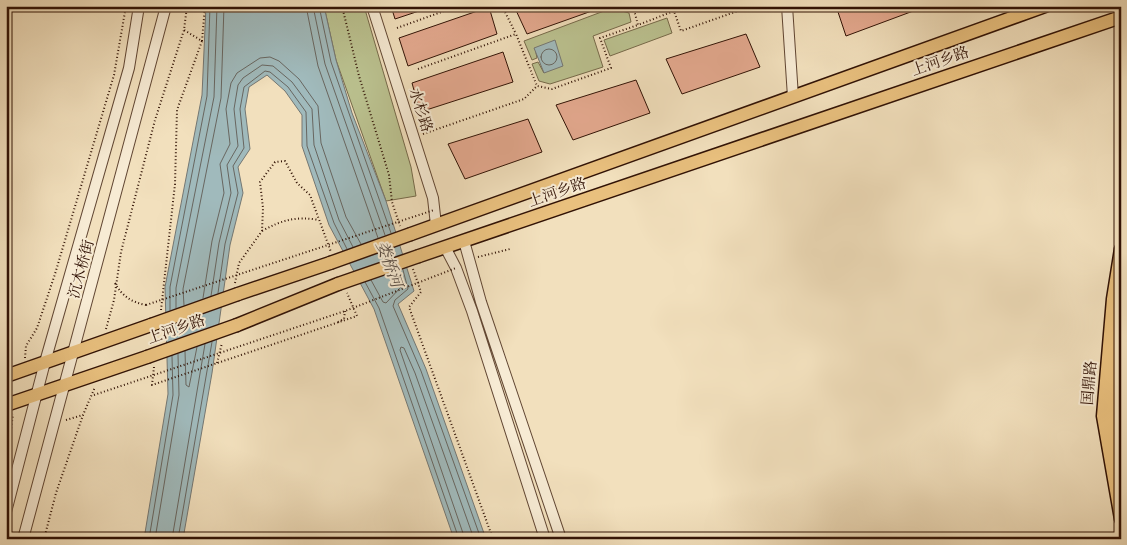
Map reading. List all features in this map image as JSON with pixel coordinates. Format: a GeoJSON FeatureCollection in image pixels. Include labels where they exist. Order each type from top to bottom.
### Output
{"type":"FeatureCollection","features":[{"type":"Feature","properties":{"kind":"main road","name":"上河乡路"},"geometry":{"type":"LineString","coordinates":[[6,376],[406,231],[436,225],[1045,6]]}},
{"type":"Feature","properties":{"kind":"main road","name":"上河乡路"},"geometry":{"type":"LineString","coordinates":[[10,403],[98,374],[151,361],[237,325],[415,261],[445,247],[1121,17]]}},
{"type":"Feature","properties":{"kind":"main road","name":"国鼎路"},"geometry":{"type":"LineString","coordinates":[[1121,249],[1113,299],[1103,416],[1121,519]]}},
{"type":"Feature","properties":{"kind":"main road","name":"国鼎路"},"geometry":{"type":"LineString","coordinates":[[1121,315],[1113,416],[1121,466]]}},
{"type":"Feature","properties":{"kind":"street","name":"沉木桥街"},"geometry":{"type":"LineString","coordinates":[[6,512],[45,362],[129,68],[139,6]]}},
{"type":"Feature","properties":{"kind":"street","name":"沉木桥街"},"geometry":{"type":"LineString","coordinates":[[23,539],[166,6]]}},
{"type":"Feature","properties":{"kind":"street","name":"水杉路"},"geometry":{"type":"LineString","coordinates":[[372,6],[433,198],[436,225]]}},
{"type":"Feature","properties":{"kind":"street"},"geometry":{"type":"LineString","coordinates":[[787,6],[794,97]]}},
{"type":"Feature","properties":{"kind":"street"},"geometry":{"type":"LineString","coordinates":[[464,241],[481,302],[561,539]]}},
{"type":"Feature","properties":{"kind":"street"},"geometry":{"type":"LineString","coordinates":[[445,247],[456,268],[545,539]]}},
{"type":"Feature","properties":{"kind":"path"},"geometry":{"type":"LineString","coordinates":[[23,370],[26,346],[37,328],[55,274],[114,75],[126,6]]}},
{"type":"Feature","properties":{"kind":"path"},"geometry":{"type":"LineString","coordinates":[[102,342],[114,300],[121,252],[155,120],[184,30],[187,6]]}},
{"type":"Feature","properties":{"kind":"path"},"geometry":{"type":"LineString","coordinates":[[155,321],[175,184],[176,110],[202,41],[205,6]]}},
{"type":"Feature","properties":{"kind":"path"},"geometry":{"type":"LineString","coordinates":[[342,6],[359,76],[389,175],[392,202],[406,231]]}},
{"type":"Feature","properties":{"kind":"path"},"geometry":{"type":"LineString","coordinates":[[397,28],[458,6]]}},
{"type":"Feature","properties":{"kind":"path"},"geometry":{"type":"LineString","coordinates":[[502,6],[516,34],[537,86]]}},
{"type":"Feature","properties":{"kind":"path"},"geometry":{"type":"LineString","coordinates":[[624,6],[634,10]]}},
{"type":"Feature","properties":{"kind":"path"},"geometry":{"type":"LineString","coordinates":[[635,6],[634,10],[638,24]]}},
{"type":"Feature","properties":{"kind":"path"},"geometry":{"type":"LineString","coordinates":[[537,86],[552,89],[611,68],[600,38],[674,11],[681,31],[752,6]]}},
{"type":"Feature","properties":{"kind":"path"},"geometry":{"type":"LineString","coordinates":[[184,30],[202,41]]}},
{"type":"Feature","properties":{"kind":"path"},"geometry":{"type":"LineString","coordinates":[[418,69],[516,34]]}},
{"type":"Feature","properties":{"kind":"path"},"geometry":{"type":"LineString","coordinates":[[414,138],[524,98],[537,86]]}},
{"type":"Feature","properties":{"kind":"path"},"geometry":{"type":"LineString","coordinates":[[262,231],[263,208],[260,182],[274,162],[285,160],[298,183],[310,195],[332,259]]}},
{"type":"Feature","properties":{"kind":"path"},"geometry":{"type":"LineString","coordinates":[[115,283],[120,293],[134,303],[146,305],[434,210]]}},
{"type":"Feature","properties":{"kind":"path"},"geometry":{"type":"LineString","coordinates":[[236,292],[239,264],[262,231],[289,218],[301,217],[319,220]]}},
{"type":"Feature","properties":{"kind":"path"},"geometry":{"type":"LineString","coordinates":[[94,395],[345,311],[456,268],[470,259],[510,249]]}},
{"type":"Feature","properties":{"kind":"path"},"geometry":{"type":"LineString","coordinates":[[415,261],[421,292],[409,307],[493,539]]}},
{"type":"Feature","properties":{"kind":"path"},"geometry":{"type":"LineString","coordinates":[[151,361],[152,384],[356,316],[342,288]]}},
{"type":"Feature","properties":{"kind":"path"},"geometry":{"type":"LineString","coordinates":[[334,324],[344,319],[345,311]]}},
{"type":"Feature","properties":{"kind":"path"},"geometry":{"type":"LineString","coordinates":[[217,363],[223,336]]}},
{"type":"Feature","properties":{"kind":"path"},"geometry":{"type":"LineString","coordinates":[[44,539],[56,493],[83,415],[94,395],[98,374]]}},
{"type":"Feature","properties":{"kind":"path"},"geometry":{"type":"LineString","coordinates":[[6,440],[10,437],[10,403]]}},
{"type":"Feature","properties":{"kind":"green space"},"geometry":{"type":"Polygon","coordinates":[[[324,6],[364,6],[411,167],[416,196],[386,201],[336,60],[324,6]]]}},
{"type":"Feature","properties":{"kind":"green space"},"geometry":{"type":"Polygon","coordinates":[[[612,8],[629,13],[631,22],[593,36],[603,67],[550,84],[539,81],[532,64],[538,62],[544,73],[535,48],[537,58],[532,60],[524,41],[612,8]]]}},
{"type":"Feature","properties":{"kind":"green space"},"geometry":{"type":"Polygon","coordinates":[[[667,18],[672,33],[610,56],[604,40],[667,18]]]}},
{"type":"Feature","properties":{"kind":"water","name":"娄桥河"},"geometry":{"type":"Polygon","coordinates":[[[206,6],[324,6],[336,60],[352,113],[386,201],[414,291],[398,304],[426,369],[486,539],[454,539],[374,309],[329,225],[302,146],[302,115],[285,91],[267,75],[249,87],[245,109],[250,149],[238,167],[243,193],[230,245],[212,373],[183,539],[144,539],[168,394],[165,287],[202,95],[206,6]]]}},
{"type":"Feature","properties":{"kind":"water"},"geometry":{"type":"Polygon","coordinates":[[[555,40],[563,66],[544,73],[534,48],[555,40]]]}},
{"type":"Feature","properties":{"kind":"building"},"geometry":{"type":"Polygon","coordinates":[[[391,6],[428,6],[428,8],[395,19],[391,6]]]}},
{"type":"Feature","properties":{"kind":"building"},"geometry":{"type":"Polygon","coordinates":[[[514,6],[603,6],[603,7],[527,34],[514,6]]]}},
{"type":"Feature","properties":{"kind":"building"},"geometry":{"type":"Polygon","coordinates":[[[836,6],[924,6],[924,7],[846,36],[836,6]]]}},
{"type":"Feature","properties":{"kind":"building"},"geometry":{"type":"Polygon","coordinates":[[[489,7],[497,34],[408,66],[399,38],[489,7]]]}},
{"type":"Feature","properties":{"kind":"building"},"geometry":{"type":"Polygon","coordinates":[[[746,34],[760,67],[682,94],[666,59],[746,34]]]}},
{"type":"Feature","properties":{"kind":"building"},"geometry":{"type":"Polygon","coordinates":[[[503,52],[513,82],[420,112],[412,83],[503,52]]]}},
{"type":"Feature","properties":{"kind":"building"},"geometry":{"type":"Polygon","coordinates":[[[636,80],[650,113],[573,140],[556,105],[636,80]]]}},
{"type":"Feature","properties":{"kind":"building"},"geometry":{"type":"Polygon","coordinates":[[[528,119],[542,152],[465,179],[448,144],[528,119]]]}}]}
